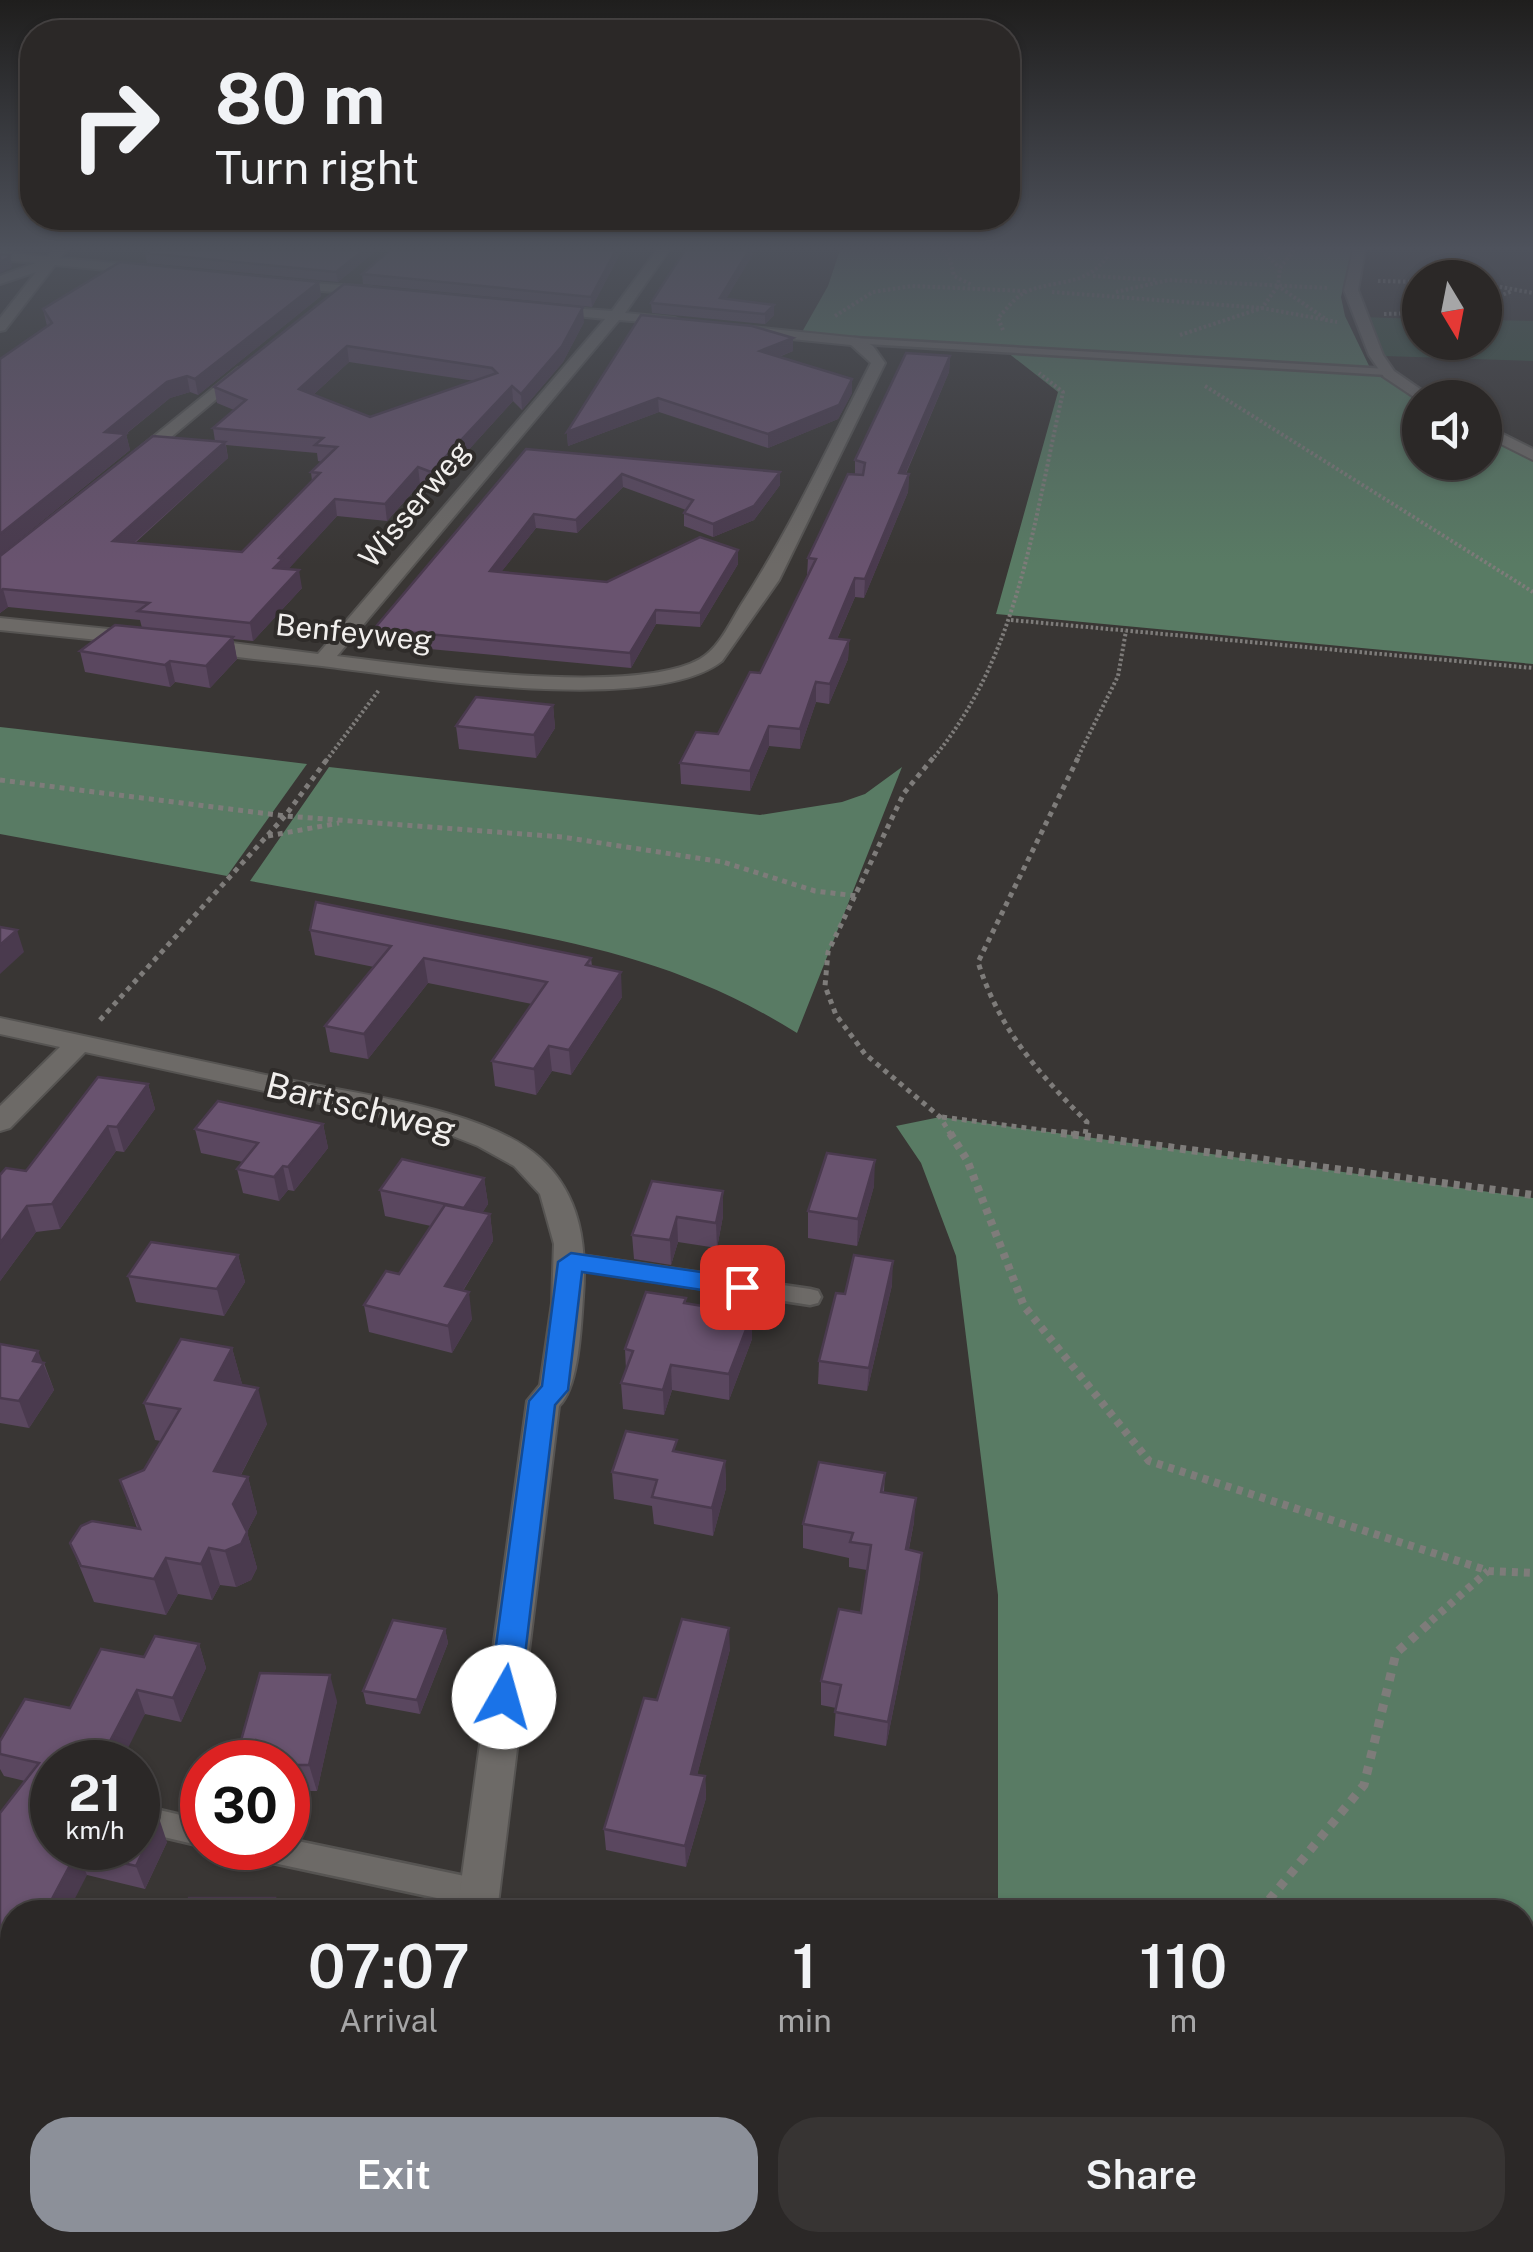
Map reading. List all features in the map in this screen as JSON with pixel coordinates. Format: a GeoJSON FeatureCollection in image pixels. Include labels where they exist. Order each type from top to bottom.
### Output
{"type":"FeatureCollection","features":[{"type":"Feature","properties":{"kind":"street","name":"Wisserweg"},"geometry":{"type":"LineString","coordinates":[[324,658],[581,355]]}},
{"type":"Feature","properties":{"kind":"street","name":"Benfeyweg"},"geometry":{"type":"LineString","coordinates":[[0,624],[552,682],[624,684],[666,680],[700,668],[718,655],[750,602],[770,580],[877,370],[874,355]]}},
{"type":"Feature","properties":{"kind":"street"},"geometry":{"type":"LineString","coordinates":[[1379,355],[1387,372],[1402,382]]}},
{"type":"Feature","properties":{"kind":"street"},"geometry":{"type":"LineString","coordinates":[[121,470],[257,359]]}},
{"type":"Feature","properties":{"kind":"street"},"geometry":{"type":"LineString","coordinates":[[1502,439],[1533,456]]}},
{"type":"Feature","properties":{"kind":"street","name":"Bartschweg"},"geometry":{"type":"LineString","coordinates":[[0,1026],[437,1120],[492,1141],[534,1168],[558,1198],[568,1232],[571,1262],[554,1390],[542,1401],[478,1900]]}},
{"type":"Feature","properties":{"kind":"street"},"geometry":{"type":"LineString","coordinates":[[0,1122],[79,1043]]}},
{"type":"Feature","properties":{"kind":"lane"},"geometry":{"type":"LineString","coordinates":[[1070,355],[1387,372]]}},
{"type":"Feature","properties":{"kind":"lane"},"geometry":{"type":"LineString","coordinates":[[571,1262],[810,1297]]}},
{"type":"Feature","properties":{"kind":"lane"},"geometry":{"type":"LineString","coordinates":[[310,1860],[466,1900]]}},
{"type":"Feature","properties":{"kind":"path"},"geometry":{"type":"LineString","coordinates":[[1016,355],[1063,392],[1010,620],[978,695],[942,748],[904,793],[828,952],[826,986],[836,1015],[865,1054],[940,1117],[967,1160],[1024,1306],[1149,1462],[1489,1570],[1533,1572]]}},
{"type":"Feature","properties":{"kind":"path"},"geometry":{"type":"LineString","coordinates":[[1165,355],[1163,360],[1533,592]]}},
{"type":"Feature","properties":{"kind":"path"},"geometry":{"type":"LineString","coordinates":[[1351,355],[1361,371]]}},
{"type":"Feature","properties":{"kind":"path"},"geometry":{"type":"LineString","coordinates":[[1010,620],[1533,668]]}},
{"type":"Feature","properties":{"kind":"path"},"geometry":{"type":"LineString","coordinates":[[1085,1136],[1087,1122],[1008,1039],[988,1001],[978,962],[1118,676],[1126,631]]}},
{"type":"Feature","properties":{"kind":"path"},"geometry":{"type":"LineString","coordinates":[[79,1043],[285,816],[396,668]]}},
{"type":"Feature","properties":{"kind":"path"},"geometry":{"type":"LineString","coordinates":[[0,780],[285,816],[562,837],[723,862],[814,891],[857,896]]}},
{"type":"Feature","properties":{"kind":"path"},"geometry":{"type":"LineString","coordinates":[[266,837],[345,821]]}},
{"type":"Feature","properties":{"kind":"path"},"geometry":{"type":"LineString","coordinates":[[940,1117],[1533,1194]]}},
{"type":"Feature","properties":{"kind":"path"},"geometry":{"type":"LineString","coordinates":[[1269,1900],[1364,1785],[1396,1653],[1489,1570]]}},
{"type":"Feature","properties":{"kind":"green space"},"geometry":{"type":"Polygon","coordinates":[[[1011,355],[1364,355],[1372,372],[1402,389],[1402,480],[1502,480],[1502,444],[1533,461],[1533,664],[996,614],[1058,392],[1011,355]]]}},
{"type":"Feature","properties":{"kind":"green space"},"geometry":{"type":"Polygon","coordinates":[[[1502,355],[1533,355],[1533,361],[1502,360],[1502,355]]]}},
{"type":"Feature","properties":{"kind":"green space"},"geometry":{"type":"Polygon","coordinates":[[[0,727],[307,764],[227,876],[0,834],[0,727]]]}},
{"type":"Feature","properties":{"kind":"green space"},"geometry":{"type":"Polygon","coordinates":[[[329,767],[760,815],[842,802],[865,794],[902,767],[797,1033],[717,990],[598,949],[250,881],[329,767]]]}},
{"type":"Feature","properties":{"kind":"green space"},"geometry":{"type":"Polygon","coordinates":[[[940,1117],[1533,1198],[1533,1900],[998,1900],[998,1595],[956,1256],[921,1163],[896,1126],[940,1117]]]}},
{"type":"Feature","properties":{"kind":"building"},"geometry":{"type":"Polygon","coordinates":[[[6,355],[226,355],[195,379],[187,376],[167,382],[105,432],[126,434],[0,534],[0,359],[6,355]]]}},
{"type":"Feature","properties":{"kind":"building"},"geometry":{"type":"Polygon","coordinates":[[[254,355],[337,355],[299,389],[370,417],[497,373],[492,368],[407,355],[554,355],[521,394],[512,386],[431,472],[418,467],[385,504],[335,499],[279,558],[283,559],[274,568],[299,570],[250,623],[138,611],[149,603],[0,591],[0,556],[153,436],[225,442],[113,541],[242,552],[320,473],[311,472],[337,447],[315,445],[323,438],[213,428],[246,400],[214,387],[254,355]]]}},
{"type":"Feature","properties":{"kind":"building"},"geometry":{"type":"Polygon","coordinates":[[[616,355],[773,355],[852,379],[839,405],[768,434],[658,398],[567,432],[616,355]]]}},
{"type":"Feature","properties":{"kind":"building"},"geometry":{"type":"Polygon","coordinates":[[[905,355],[950,356],[899,473],[909,474],[865,579],[855,578],[830,638],[849,640],[830,684],[816,682],[800,729],[769,726],[750,771],[680,763],[696,732],[718,734],[750,672],[760,673],[816,559],[808,558],[848,474],[863,475],[865,463],[855,460],[905,355]]]}},
{"type":"Feature","properties":{"kind":"building"},"geometry":{"type":"Polygon","coordinates":[[[526,449],[780,472],[754,506],[713,524],[684,513],[693,500],[622,474],[576,520],[534,514],[490,571],[607,582],[700,537],[738,550],[700,613],[656,610],[630,653],[374,629],[526,449]]]}},
{"type":"Feature","properties":{"kind":"building"},"geometry":{"type":"Polygon","coordinates":[[[115,625],[233,637],[206,666],[170,661],[165,665],[80,651],[115,625]]]}},
{"type":"Feature","properties":{"kind":"building"},"geometry":{"type":"Polygon","coordinates":[[[476,697],[553,705],[534,735],[456,726],[476,697]]]}},
{"type":"Feature","properties":{"kind":"building"},"geometry":{"type":"Polygon","coordinates":[[[316,902],[591,958],[586,965],[621,972],[569,1050],[549,1046],[534,1069],[492,1061],[547,982],[424,958],[364,1034],[325,1026],[391,946],[310,930],[316,902]]]}},
{"type":"Feature","properties":{"kind":"building"},"geometry":{"type":"Polygon","coordinates":[[[0,927],[17,930],[0,945],[0,927]]]}},
{"type":"Feature","properties":{"kind":"building"},"geometry":{"type":"Polygon","coordinates":[[[98,1077],[148,1084],[117,1127],[108,1126],[52,1204],[27,1206],[0,1243],[0,1175],[6,1168],[26,1171],[98,1077]]]}},
{"type":"Feature","properties":{"kind":"building"},"geometry":{"type":"Polygon","coordinates":[[[218,1101],[323,1124],[288,1167],[283,1166],[274,1177],[237,1169],[258,1143],[195,1129],[218,1101]]]}},
{"type":"Feature","properties":{"kind":"building"},"geometry":{"type":"Polygon","coordinates":[[[827,1153],[875,1160],[858,1219],[808,1211],[827,1153]]]}},
{"type":"Feature","properties":{"kind":"building"},"geometry":{"type":"Polygon","coordinates":[[[402,1159],[484,1178],[464,1208],[380,1190],[402,1159]]]}},
{"type":"Feature","properties":{"kind":"building"},"geometry":{"type":"Polygon","coordinates":[[[652,1181],[723,1191],[716,1223],[677,1217],[670,1240],[632,1235],[652,1181]]]}},
{"type":"Feature","properties":{"kind":"building"},"geometry":{"type":"Polygon","coordinates":[[[445,1205],[490,1214],[445,1286],[469,1292],[448,1326],[364,1305],[386,1271],[399,1274],[445,1205]]]}},
{"type":"Feature","properties":{"kind":"building"},"geometry":{"type":"Polygon","coordinates":[[[151,1242],[238,1255],[217,1289],[128,1276],[151,1242]]]}},
{"type":"Feature","properties":{"kind":"building"},"geometry":{"type":"Polygon","coordinates":[[[854,1255],[893,1261],[869,1368],[819,1361],[836,1293],[845,1294],[854,1255]]]}},
{"type":"Feature","properties":{"kind":"building"},"geometry":{"type":"Polygon","coordinates":[[[646,1292],[686,1298],[684,1303],[752,1314],[729,1374],[671,1365],[663,1390],[621,1383],[633,1351],[625,1349],[646,1292]]]}},
{"type":"Feature","properties":{"kind":"building"},"geometry":{"type":"Polygon","coordinates":[[[181,1339],[232,1348],[215,1380],[258,1388],[214,1471],[248,1477],[233,1504],[247,1532],[241,1544],[225,1551],[209,1548],[201,1564],[166,1558],[154,1579],[81,1566],[70,1543],[81,1526],[92,1521],[140,1529],[120,1480],[144,1470],[180,1409],[144,1403],[181,1339]]]}},
{"type":"Feature","properties":{"kind":"building"},"geometry":{"type":"Polygon","coordinates":[[[0,1344],[38,1351],[33,1361],[44,1363],[19,1401],[0,1398],[0,1344]]]}},
{"type":"Feature","properties":{"kind":"building"},"geometry":{"type":"Polygon","coordinates":[[[626,1431],[677,1440],[673,1451],[725,1461],[712,1508],[652,1497],[657,1480],[612,1472],[626,1431]]]}},
{"type":"Feature","properties":{"kind":"building"},"geometry":{"type":"Polygon","coordinates":[[[819,1462],[885,1473],[881,1492],[916,1498],[906,1549],[922,1553],[888,1722],[835,1712],[841,1685],[821,1681],[839,1609],[861,1613],[871,1545],[850,1542],[853,1533],[803,1524],[819,1462]]]}},
{"type":"Feature","properties":{"kind":"building"},"geometry":{"type":"Polygon","coordinates":[[[682,1619],[729,1628],[691,1774],[705,1776],[685,1846],[604,1829],[644,1698],[657,1700],[682,1619]]]}},
{"type":"Feature","properties":{"kind":"building"},"geometry":{"type":"Polygon","coordinates":[[[393,1620],[445,1629],[417,1700],[363,1691],[393,1620]]]}},
{"type":"Feature","properties":{"kind":"building"},"geometry":{"type":"Polygon","coordinates":[[[155,1636],[199,1644],[173,1698],[137,1690],[111,1740],[30,1740],[30,1761],[0,1754],[0,1741],[25,1699],[70,1708],[101,1649],[144,1657],[155,1636]]]}},
{"type":"Feature","properties":{"kind":"building"},"geometry":{"type":"Polygon","coordinates":[[[260,1673],[330,1675],[310,1761],[310,1740],[241,1740],[260,1673]]]}},
{"type":"Feature","properties":{"kind":"building"},"geometry":{"type":"Polygon","coordinates":[[[30,1775],[30,1870],[67,1870],[51,1900],[0,1900],[0,1813],[30,1775]]]}},
{"type":"Feature","properties":{"kind":"building"},"geometry":{"type":"Polygon","coordinates":[[[189,1898],[275,1898],[275,1900],[189,1898]]]}},
{"type":"Feature","properties":{"kind":"route"},"geometry":{"type":"LineString","coordinates":[[504,1697],[542,1401],[554,1390],[571,1262],[742,1287]]}}]}
